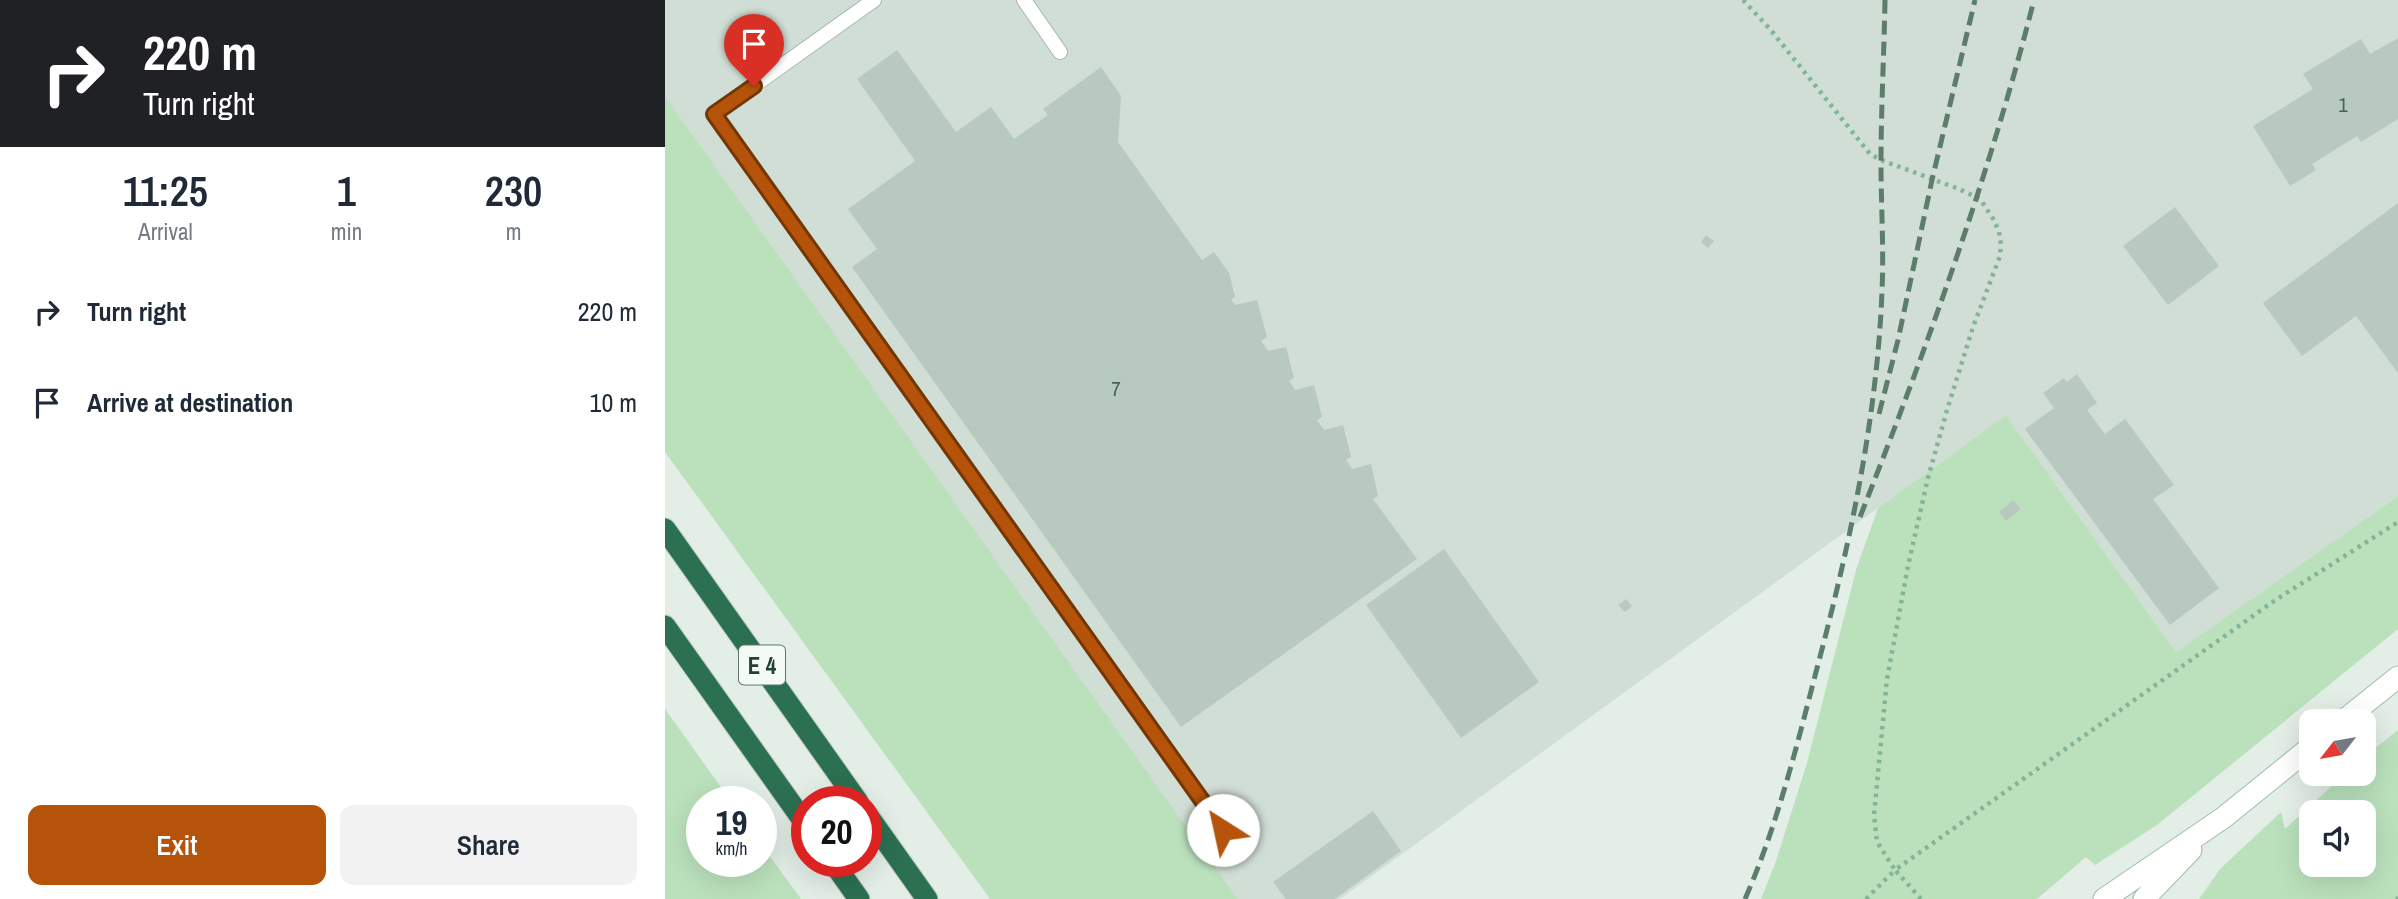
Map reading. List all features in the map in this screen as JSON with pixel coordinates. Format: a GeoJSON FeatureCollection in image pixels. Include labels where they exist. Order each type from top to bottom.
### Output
{"type":"FeatureCollection","features":[{"type":"Feature","properties":{"kind":"highway","name":"E 4"},"geometry":{"type":"LineString","coordinates":[[665,529],[847,786]]}},
{"type":"Feature","properties":{"kind":"highway","name":"E 4"},"geometry":{"type":"LineString","coordinates":[[665,626],[791,803]]}},
{"type":"Feature","properties":{"kind":"highway"},"geometry":{"type":"LineString","coordinates":[[882,836],[927,899]]}},
{"type":"Feature","properties":{"kind":"highway"},"geometry":{"type":"LineString","coordinates":[[843,877],[859,899]]}},
{"type":"Feature","properties":{"kind":"main road"},"geometry":{"type":"LineString","coordinates":[[2358,709],[2398,677]]}},
{"type":"Feature","properties":{"kind":"main road"},"geometry":{"type":"LineString","coordinates":[[2104,899],[2223,818],[2299,757]]}},
{"type":"Feature","properties":{"kind":"main road"},"geometry":{"type":"LineString","coordinates":[[2144,899],[2223,818]]}},
{"type":"Feature","properties":{"kind":"lane"},"geometry":{"type":"LineString","coordinates":[[874,0],[714,114],[1223,830]]}},
{"type":"Feature","properties":{"kind":"lane"},"geometry":{"type":"LineString","coordinates":[[1024,0],[1059,52]]}},
{"type":"Feature","properties":{"kind":"path"},"geometry":{"type":"LineString","coordinates":[[1743,0],[1770,29],[1870,154],[1977,198],[1987,207],[1999,232],[2000,256],[1973,327],[1928,478],[1887,679],[1874,815],[1877,842],[1895,870],[1921,899]]}},
{"type":"Feature","properties":{"kind":"path"},"geometry":{"type":"LineString","coordinates":[[1866,899],[1895,870],[2244,622],[2398,522]]}},
{"type":"Feature","properties":{"kind":"shaded area"},"geometry":{"type":"Polygon","coordinates":[[[665,0],[2398,0],[2398,496],[2176,652],[2006,415],[1340,899],[1238,899],[665,96],[665,0]]]}},
{"type":"Feature","properties":{"kind":"green space"},"geometry":{"type":"Polygon","coordinates":[[[665,96],[1238,899],[990,899],[665,452],[665,96]]]}},
{"type":"Feature","properties":{"kind":"green space"},"geometry":{"type":"Polygon","coordinates":[[[2006,415],[2176,652],[2398,496],[2398,629],[2157,825],[2095,865],[2086,857],[2037,899],[1761,899],[1807,763],[1856,570],[1878,508],[2006,415]]]}},
{"type":"Feature","properties":{"kind":"green space"},"geometry":{"type":"Polygon","coordinates":[[[665,709],[720,786],[686,786],[686,877],[777,877],[777,866],[801,899],[665,899],[665,709]]]}},
{"type":"Feature","properties":{"kind":"green space"},"geometry":{"type":"Polygon","coordinates":[[[2398,730],[2398,899],[2199,899],[2220,869],[2281,812],[2285,829],[2299,816],[2299,877],[2376,877],[2376,800],[2317,800],[2332,786],[2377,786],[2377,747],[2398,730]]]}},
{"type":"Feature","properties":{"kind":"building"},"geometry":{"type":"Polygon","coordinates":[[[2398,38],[2398,119],[2361,142],[2357,136],[2312,164],[2316,170],[2290,186],[2253,126],[2313,89],[2303,74],[2361,39],[2370,54],[2398,38]]]}},
{"type":"Feature","properties":{"kind":"building"},"geometry":{"type":"Polygon","coordinates":[[[897,50],[956,132],[991,107],[1014,139],[1048,115],[1043,109],[1101,67],[1121,96],[1118,142],[1202,260],[1214,252],[1229,273],[1235,297],[1231,300],[1235,305],[1257,300],[1267,337],[1261,341],[1268,351],[1286,347],[1294,378],[1289,381],[1295,390],[1314,385],[1322,417],[1317,420],[1324,430],[1343,425],[1351,457],[1346,460],[1352,469],[1371,464],[1378,496],[1373,499],[1417,559],[1181,727],[852,267],[877,249],[848,209],[915,161],[857,79],[897,50]]]}},
{"type":"Feature","properties":{"kind":"building"},"geometry":{"type":"Polygon","coordinates":[[[2398,203],[2398,373],[2356,316],[2302,356],[2263,303],[2398,203]]]}},
{"type":"Feature","properties":{"kind":"building"},"geometry":{"type":"Polygon","coordinates":[[[2175,207],[2219,266],[2168,305],[2123,246],[2175,207]]]}},
{"type":"Feature","properties":{"kind":"building"},"geometry":{"type":"Polygon","coordinates":[[[1706,235],[1714,241],[1708,248],[1701,242],[1706,235]]]}},
{"type":"Feature","properties":{"kind":"building"},"geometry":{"type":"Polygon","coordinates":[[[2077,374],[2097,403],[2087,410],[2105,434],[2125,419],[2174,485],[2153,499],[2219,588],[2170,625],[2025,429],[2054,408],[2043,393],[2064,378],[2067,382],[2077,374]]]}},
{"type":"Feature","properties":{"kind":"building"},"geometry":{"type":"Polygon","coordinates":[[[2013,500],[2021,509],[2006,521],[1999,512],[2013,500]]]}},
{"type":"Feature","properties":{"kind":"building"},"geometry":{"type":"Polygon","coordinates":[[[1444,549],[1539,682],[1461,738],[1366,605],[1444,549]]]}},
{"type":"Feature","properties":{"kind":"building"},"geometry":{"type":"Polygon","coordinates":[[[1626,599],[1632,606],[1625,612],[1618,605],[1626,599]]]}},
{"type":"Feature","properties":{"kind":"building"},"geometry":{"type":"Polygon","coordinates":[[[1373,811],[1401,851],[1335,899],[1286,899],[1273,882],[1373,811]]]}},
{"type":"Feature","properties":{"kind":"railway"},"geometry":{"type":"LineString","coordinates":[[1745,899],[1776,815],[1801,730],[1840,578],[1868,436],[1882,291],[1881,144],[1885,0]]}},
{"type":"Feature","properties":{"kind":"railway"},"geometry":{"type":"LineString","coordinates":[[1879,414],[1975,0]]}},
{"type":"Feature","properties":{"kind":"railway"},"geometry":{"type":"LineString","coordinates":[[1860,517],[1977,197],[2034,0]]}},
{"type":"Feature","properties":{"kind":"route"},"geometry":{"type":"LineString","coordinates":[[754,86],[714,114],[1223,830]]}}]}
